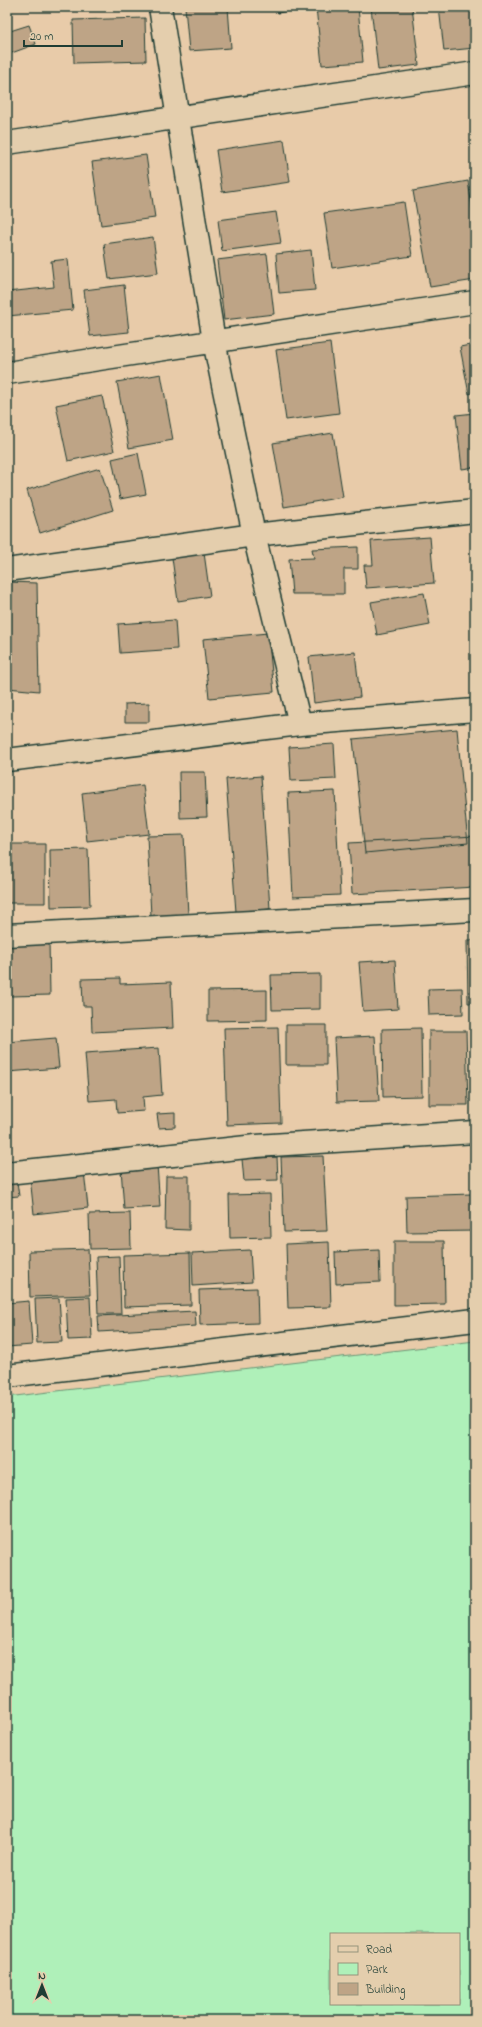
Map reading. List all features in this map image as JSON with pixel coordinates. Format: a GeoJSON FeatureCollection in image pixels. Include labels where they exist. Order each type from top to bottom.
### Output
{"type":"FeatureCollection","features":[{"type":"Feature","properties":{"kind":"street"},"geometry":{"type":"LineString","coordinates":[[160,7],[214,341],[254,535],[300,724]]}},
{"type":"Feature","properties":{"kind":"street"},"geometry":{"type":"LineString","coordinates":[[7,143],[475,73]]}},
{"type":"Feature","properties":{"kind":"street"},"geometry":{"type":"LineString","coordinates":[[7,373],[475,302]]}},
{"type":"Feature","properties":{"kind":"street"},"geometry":{"type":"LineString","coordinates":[[7,570],[254,535],[475,511]]}},
{"type":"Feature","properties":{"kind":"street"},"geometry":{"type":"LineString","coordinates":[[7,760],[300,724],[475,710]]}},
{"type":"Feature","properties":{"kind":"street"},"geometry":{"type":"LineString","coordinates":[[7,936],[475,910]]}},
{"type":"Feature","properties":{"kind":"street"},"geometry":{"type":"LineString","coordinates":[[7,1173],[256,1146],[475,1132]]}},
{"type":"Feature","properties":{"kind":"street"},"geometry":{"type":"LineString","coordinates":[[7,1376],[475,1320]]}},
{"type":"Feature","properties":{"kind":"green space"},"geometry":{"type":"Polygon","coordinates":[[[475,1341],[475,2020],[7,2020],[7,1397],[475,1341]]]}},
{"type":"Feature","properties":{"kind":"building"},"geometry":{"type":"Polygon","coordinates":[[[185,7],[228,7],[231,48],[189,51],[185,7]]]}},
{"type":"Feature","properties":{"kind":"building"},"geometry":{"type":"Polygon","coordinates":[[[277,7],[310,7],[278,13],[277,7]]]}},
{"type":"Feature","properties":{"kind":"building"},"geometry":{"type":"Polygon","coordinates":[[[316,7],[358,7],[363,62],[322,65],[316,7]]]}},
{"type":"Feature","properties":{"kind":"building"},"geometry":{"type":"Polygon","coordinates":[[[371,7],[412,7],[419,65],[378,70],[371,7]]]}},
{"type":"Feature","properties":{"kind":"building"},"geometry":{"type":"Polygon","coordinates":[[[439,7],[475,7],[475,48],[444,51],[439,7]]]}},
{"type":"Feature","properties":{"kind":"building"},"geometry":{"type":"Polygon","coordinates":[[[145,18],[146,61],[74,63],[73,20],[145,18]]]}},
{"type":"Feature","properties":{"kind":"building"},"geometry":{"type":"Polygon","coordinates":[[[29,25],[36,44],[9,54],[7,46],[7,32],[29,25]]]}},
{"type":"Feature","properties":{"kind":"building"},"geometry":{"type":"Polygon","coordinates":[[[284,140],[290,182],[222,192],[216,150],[284,140]]]}},
{"type":"Feature","properties":{"kind":"building"},"geometry":{"type":"Polygon","coordinates":[[[146,155],[155,218],[101,225],[92,162],[146,155]]]}},
{"type":"Feature","properties":{"kind":"building"},"geometry":{"type":"Polygon","coordinates":[[[468,181],[475,226],[475,280],[430,287],[413,191],[468,181]]]}},
{"type":"Feature","properties":{"kind":"building"},"geometry":{"type":"Polygon","coordinates":[[[404,202],[412,256],[332,268],[324,213],[404,202]]]}},
{"type":"Feature","properties":{"kind":"building"},"geometry":{"type":"Polygon","coordinates":[[[276,212],[281,243],[222,251],[218,220],[276,212]]]}},
{"type":"Feature","properties":{"kind":"building"},"geometry":{"type":"Polygon","coordinates":[[[153,237],[158,273],[109,279],[104,244],[153,237]]]}},
{"type":"Feature","properties":{"kind":"building"},"geometry":{"type":"Polygon","coordinates":[[[311,250],[315,290],[279,293],[276,254],[311,250]]]}},
{"type":"Feature","properties":{"kind":"building"},"geometry":{"type":"Polygon","coordinates":[[[267,254],[274,314],[224,320],[217,260],[267,254]]]}},
{"type":"Feature","properties":{"kind":"building"},"geometry":{"type":"Polygon","coordinates":[[[68,259],[73,310],[7,316],[7,292],[54,287],[51,261],[68,259]]]}},
{"type":"Feature","properties":{"kind":"building"},"geometry":{"type":"Polygon","coordinates":[[[124,285],[129,332],[90,336],[84,290],[124,285]]]}},
{"type":"Feature","properties":{"kind":"building"},"geometry":{"type":"Polygon","coordinates":[[[330,343],[339,413],[286,420],[276,350],[330,343]]]}},
{"type":"Feature","properties":{"kind":"building"},"geometry":{"type":"Polygon","coordinates":[[[475,344],[475,392],[469,394],[460,347],[475,344]]]}},
{"type":"Feature","properties":{"kind":"building"},"geometry":{"type":"Polygon","coordinates":[[[161,374],[173,440],[129,448],[117,382],[161,374]]]}},
{"type":"Feature","properties":{"kind":"building"},"geometry":{"type":"Polygon","coordinates":[[[102,396],[114,451],[68,461],[56,405],[102,396]]]}},
{"type":"Feature","properties":{"kind":"building"},"geometry":{"type":"Polygon","coordinates":[[[475,413],[475,467],[462,469],[456,415],[475,413]]]}},
{"type":"Feature","properties":{"kind":"building"},"geometry":{"type":"Polygon","coordinates":[[[333,433],[343,497],[284,507],[273,443],[333,433]]]}},
{"type":"Feature","properties":{"kind":"building"},"geometry":{"type":"Polygon","coordinates":[[[138,453],[146,494],[120,499],[112,459],[138,453]]]}},
{"type":"Feature","properties":{"kind":"building"},"geometry":{"type":"Polygon","coordinates":[[[100,468],[113,510],[40,533],[27,490],[100,468]]]}},
{"type":"Feature","properties":{"kind":"building"},"geometry":{"type":"Polygon","coordinates":[[[430,537],[434,583],[366,588],[364,565],[373,565],[371,541],[430,537]]]}},
{"type":"Feature","properties":{"kind":"building"},"geometry":{"type":"Polygon","coordinates":[[[358,547],[358,569],[344,569],[344,594],[292,594],[289,559],[314,558],[312,549],[358,547]]]}},
{"type":"Feature","properties":{"kind":"building"},"geometry":{"type":"Polygon","coordinates":[[[204,553],[210,596],[178,601],[172,558],[204,553]]]}},
{"type":"Feature","properties":{"kind":"building"},"geometry":{"type":"Polygon","coordinates":[[[7,582],[37,583],[39,691],[7,688],[7,582]]]}},
{"type":"Feature","properties":{"kind":"building"},"geometry":{"type":"Polygon","coordinates":[[[424,593],[430,625],[377,635],[371,602],[424,593]]]}},
{"type":"Feature","properties":{"kind":"building"},"geometry":{"type":"Polygon","coordinates":[[[175,620],[177,649],[120,653],[118,624],[175,620]]]}},
{"type":"Feature","properties":{"kind":"building"},"geometry":{"type":"Polygon","coordinates":[[[268,633],[274,692],[209,698],[203,639],[268,633]]]}},
{"type":"Feature","properties":{"kind":"building"},"geometry":{"type":"Polygon","coordinates":[[[355,652],[360,697],[314,703],[309,657],[355,652]]]}},
{"type":"Feature","properties":{"kind":"building"},"geometry":{"type":"Polygon","coordinates":[[[149,703],[149,722],[125,722],[125,704],[149,703]]]}},
{"type":"Feature","properties":{"kind":"building"},"geometry":{"type":"Polygon","coordinates":[[[457,729],[468,843],[365,853],[353,739],[457,729]]]}},
{"type":"Feature","properties":{"kind":"building"},"geometry":{"type":"Polygon","coordinates":[[[334,744],[336,779],[291,781],[289,747],[334,744]]]}},
{"type":"Feature","properties":{"kind":"building"},"geometry":{"type":"Polygon","coordinates":[[[179,772],[205,772],[207,817],[180,818],[179,772]]]}},
{"type":"Feature","properties":{"kind":"building"},"geometry":{"type":"Polygon","coordinates":[[[261,776],[270,909],[236,912],[226,779],[261,776]]]}},
{"type":"Feature","properties":{"kind":"building"},"geometry":{"type":"Polygon","coordinates":[[[143,785],[149,834],[87,841],[82,793],[143,785]]]}},
{"type":"Feature","properties":{"kind":"building"},"geometry":{"type":"Polygon","coordinates":[[[335,791],[340,895],[293,897],[288,793],[335,791]]]}},
{"type":"Feature","properties":{"kind":"building"},"geometry":{"type":"Polygon","coordinates":[[[184,835],[188,915],[151,916],[147,836],[184,835]]]}},
{"type":"Feature","properties":{"kind":"building"},"geometry":{"type":"Polygon","coordinates":[[[475,836],[475,887],[352,894],[349,843],[475,836]]]}},
{"type":"Feature","properties":{"kind":"building"},"geometry":{"type":"Polygon","coordinates":[[[7,844],[45,844],[45,903],[7,903],[7,844]]]}},
{"type":"Feature","properties":{"kind":"building"},"geometry":{"type":"Polygon","coordinates":[[[88,849],[90,906],[51,907],[50,850],[88,849]]]}},
{"type":"Feature","properties":{"kind":"building"},"geometry":{"type":"Polygon","coordinates":[[[467,940],[475,940],[475,1003],[468,1003],[467,940]]]}},
{"type":"Feature","properties":{"kind":"building"},"geometry":{"type":"Polygon","coordinates":[[[9,941],[49,941],[50,995],[11,996],[9,941]]]}},
{"type":"Feature","properties":{"kind":"building"},"geometry":{"type":"Polygon","coordinates":[[[395,960],[398,1009],[363,1011],[359,962],[395,960]]]}},
{"type":"Feature","properties":{"kind":"building"},"geometry":{"type":"Polygon","coordinates":[[[320,974],[320,1009],[272,1010],[271,975],[320,974]]]}},
{"type":"Feature","properties":{"kind":"building"},"geometry":{"type":"Polygon","coordinates":[[[120,978],[120,984],[171,982],[173,1028],[92,1032],[91,1006],[83,1006],[82,979],[120,978]]]}},
{"type":"Feature","properties":{"kind":"building"},"geometry":{"type":"Polygon","coordinates":[[[462,988],[463,1014],[429,1015],[428,989],[462,988]]]}},
{"type":"Feature","properties":{"kind":"building"},"geometry":{"type":"Polygon","coordinates":[[[267,990],[267,1020],[208,1021],[208,991],[267,990]]]}},
{"type":"Feature","properties":{"kind":"building"},"geometry":{"type":"Polygon","coordinates":[[[286,1025],[326,1025],[326,1065],[286,1065],[286,1025]]]}},
{"type":"Feature","properties":{"kind":"building"},"geometry":{"type":"Polygon","coordinates":[[[278,1027],[281,1123],[227,1125],[224,1028],[278,1027]]]}},
{"type":"Feature","properties":{"kind":"building"},"geometry":{"type":"Polygon","coordinates":[[[421,1028],[422,1096],[383,1097],[382,1029],[421,1028]]]}},
{"type":"Feature","properties":{"kind":"building"},"geometry":{"type":"Polygon","coordinates":[[[429,1031],[466,1031],[468,1105],[429,1105],[429,1031]]]}},
{"type":"Feature","properties":{"kind":"building"},"geometry":{"type":"Polygon","coordinates":[[[375,1036],[379,1101],[337,1102],[334,1038],[375,1036]]]}},
{"type":"Feature","properties":{"kind":"building"},"geometry":{"type":"Polygon","coordinates":[[[56,1038],[59,1068],[7,1072],[7,1042],[56,1038]]]}},
{"type":"Feature","properties":{"kind":"building"},"geometry":{"type":"Polygon","coordinates":[[[159,1048],[162,1095],[143,1097],[144,1111],[117,1113],[116,1099],[89,1101],[85,1053],[159,1048]]]}},
{"type":"Feature","properties":{"kind":"building"},"geometry":{"type":"Polygon","coordinates":[[[175,1113],[175,1127],[159,1128],[157,1114],[175,1113]]]}},
{"type":"Feature","properties":{"kind":"building"},"geometry":{"type":"Polygon","coordinates":[[[323,1156],[327,1231],[284,1232],[281,1157],[323,1156]]]}},
{"type":"Feature","properties":{"kind":"building"},"geometry":{"type":"Polygon","coordinates":[[[277,1157],[278,1180],[244,1181],[242,1159],[277,1157]]]}},
{"type":"Feature","properties":{"kind":"building"},"geometry":{"type":"Polygon","coordinates":[[[157,1165],[160,1207],[124,1209],[121,1168],[157,1165]]]}},
{"type":"Feature","properties":{"kind":"building"},"geometry":{"type":"Polygon","coordinates":[[[84,1171],[88,1208],[34,1214],[30,1177],[84,1171]]]}},
{"type":"Feature","properties":{"kind":"building"},"geometry":{"type":"Polygon","coordinates":[[[16,1175],[19,1196],[7,1197],[7,1176],[16,1175]]]}},
{"type":"Feature","properties":{"kind":"building"},"geometry":{"type":"Polygon","coordinates":[[[166,1176],[189,1176],[189,1230],[165,1229],[166,1176]]]}},
{"type":"Feature","properties":{"kind":"building"},"geometry":{"type":"Polygon","coordinates":[[[270,1194],[271,1237],[230,1238],[229,1195],[270,1194]]]}},
{"type":"Feature","properties":{"kind":"building"},"geometry":{"type":"Polygon","coordinates":[[[472,1194],[474,1231],[407,1232],[406,1196],[472,1194]]]}},
{"type":"Feature","properties":{"kind":"building"},"geometry":{"type":"Polygon","coordinates":[[[130,1213],[131,1248],[90,1249],[89,1214],[130,1213]]]}},
{"type":"Feature","properties":{"kind":"building"},"geometry":{"type":"Polygon","coordinates":[[[394,1241],[444,1241],[445,1304],[394,1305],[394,1241]]]}},
{"type":"Feature","properties":{"kind":"building"},"geometry":{"type":"Polygon","coordinates":[[[329,1242],[331,1307],[288,1308],[286,1244],[329,1242]]]}},
{"type":"Feature","properties":{"kind":"building"},"geometry":{"type":"Polygon","coordinates":[[[88,1249],[90,1295],[30,1297],[29,1251],[88,1249]]]}},
{"type":"Feature","properties":{"kind":"building"},"geometry":{"type":"Polygon","coordinates":[[[250,1250],[252,1282],[193,1286],[192,1253],[250,1250]]]}},
{"type":"Feature","properties":{"kind":"building"},"geometry":{"type":"Polygon","coordinates":[[[379,1250],[380,1282],[336,1284],[335,1252],[379,1250]]]}},
{"type":"Feature","properties":{"kind":"building"},"geometry":{"type":"Polygon","coordinates":[[[190,1253],[191,1305],[124,1307],[123,1255],[190,1253]]]}},
{"type":"Feature","properties":{"kind":"building"},"geometry":{"type":"Polygon","coordinates":[[[119,1256],[121,1314],[98,1314],[96,1257],[119,1256]]]}},
{"type":"Feature","properties":{"kind":"building"},"geometry":{"type":"Polygon","coordinates":[[[257,1288],[258,1323],[200,1325],[199,1290],[257,1288]]]}},
{"type":"Feature","properties":{"kind":"building"},"geometry":{"type":"Polygon","coordinates":[[[90,1297],[92,1339],[68,1340],[66,1298],[90,1297]]]}},
{"type":"Feature","properties":{"kind":"building"},"geometry":{"type":"Polygon","coordinates":[[[59,1298],[62,1342],[37,1343],[35,1299],[59,1298]]]}},
{"type":"Feature","properties":{"kind":"building"},"geometry":{"type":"Polygon","coordinates":[[[29,1301],[32,1345],[7,1347],[7,1303],[29,1301]]]}},
{"type":"Feature","properties":{"kind":"building"},"geometry":{"type":"Polygon","coordinates":[[[195,1311],[196,1326],[99,1332],[98,1316],[195,1311]]]}}]}
